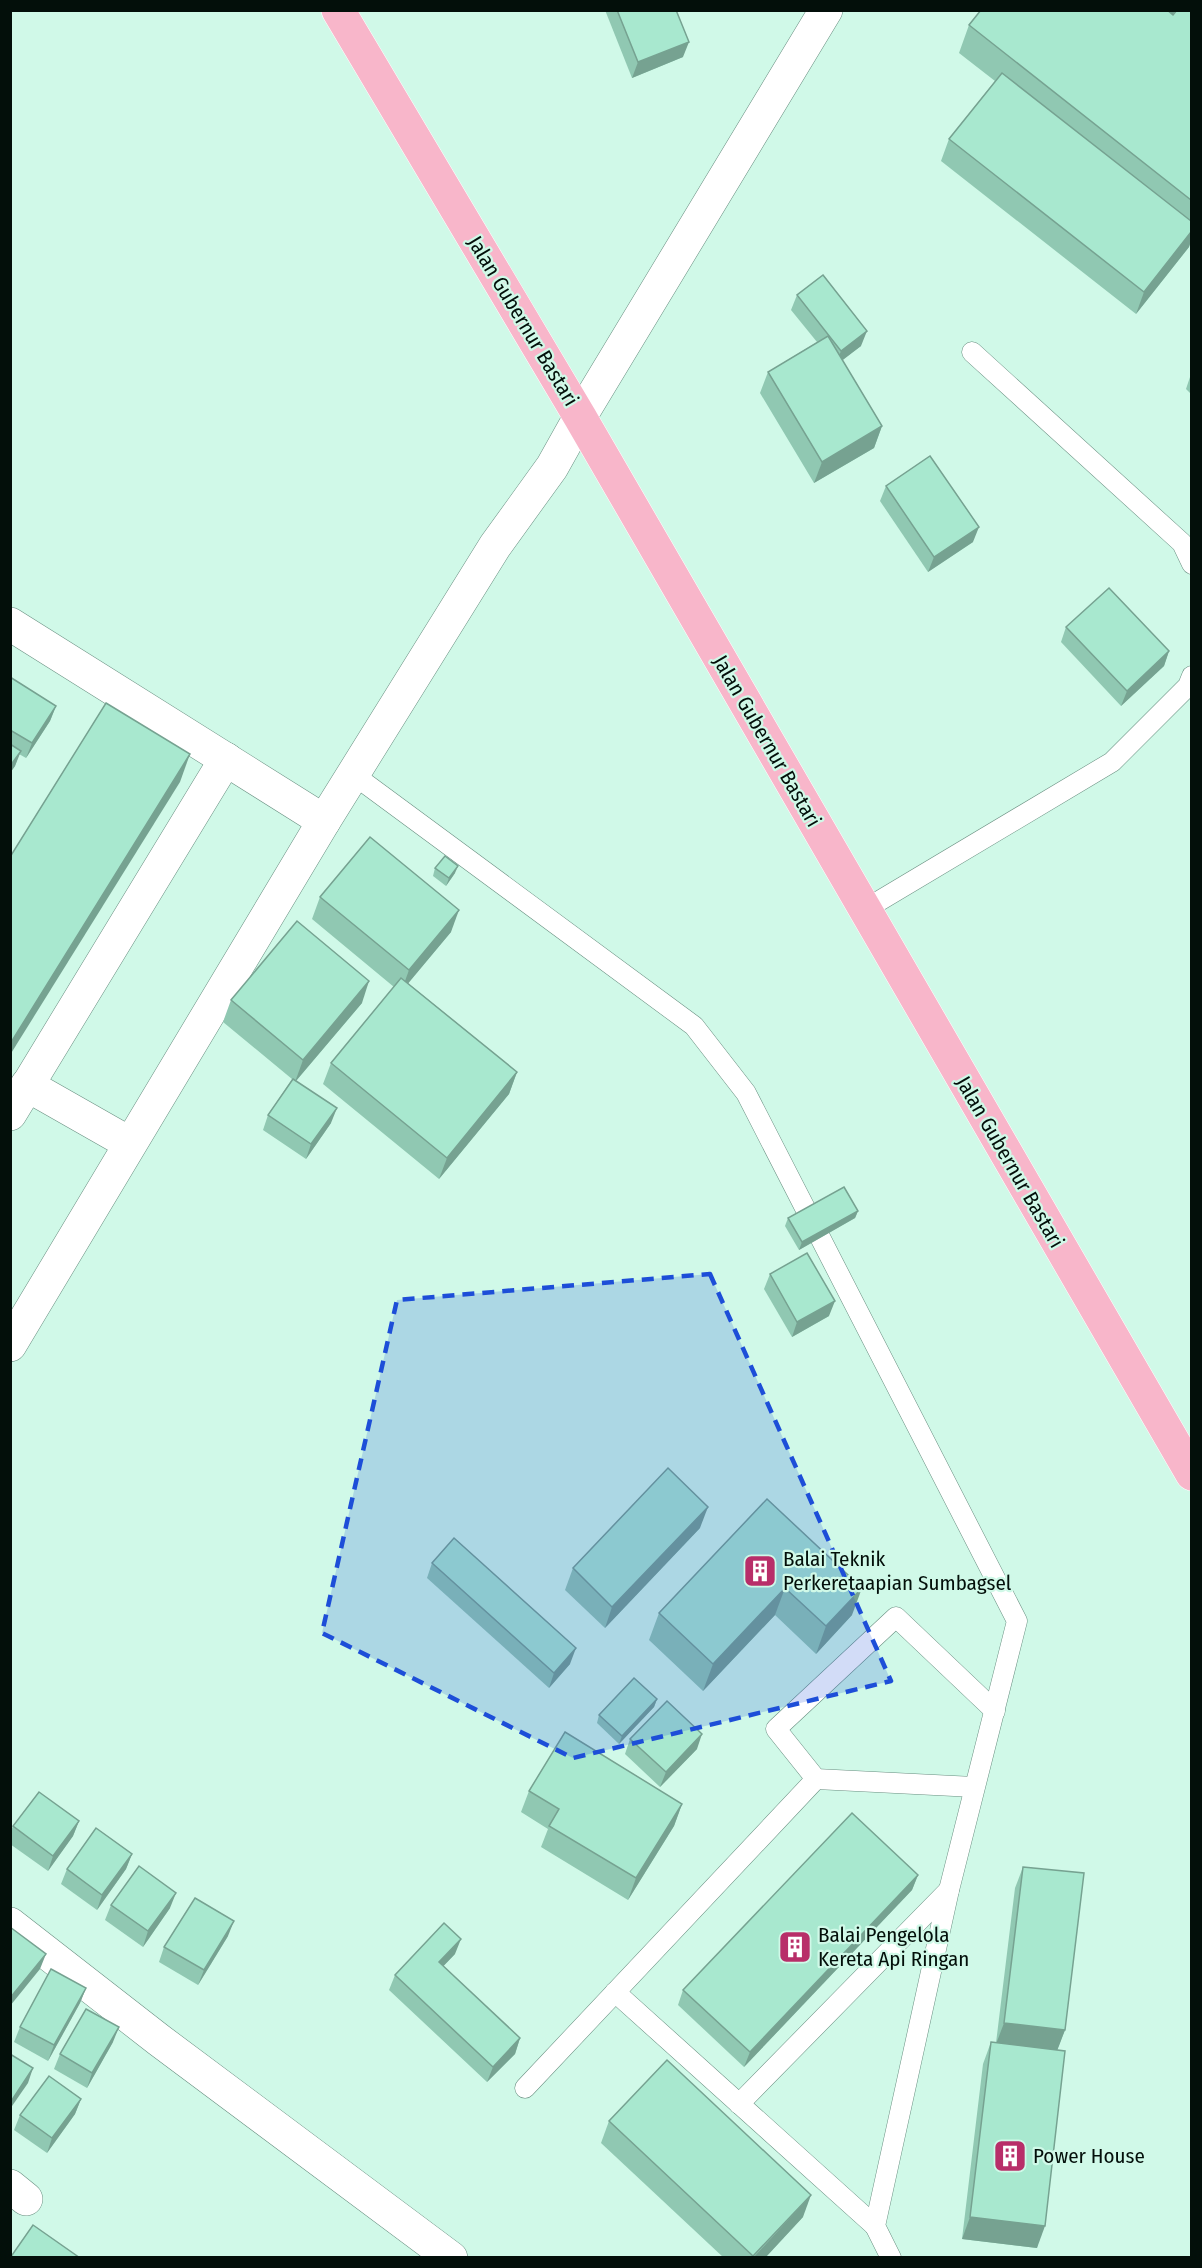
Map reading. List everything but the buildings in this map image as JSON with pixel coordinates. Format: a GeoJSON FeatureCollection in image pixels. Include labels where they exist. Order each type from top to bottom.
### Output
{"type":"FeatureCollection","features":[{"type":"Feature","properties":{"kind":"highway","name":"Jalan Gubernur Bastari"},"geometry":{"type":"LineString","coordinates":[[338,10],[580,417],[1191,1474]]}},
{"type":"Feature","properties":{"kind":"street"},"geometry":{"type":"LineString","coordinates":[[10,1345],[324,821],[495,546],[552,467],[826,10]]}},
{"type":"Feature","properties":{"kind":"street"},"geometry":{"type":"LineString","coordinates":[[10,624],[324,821]]}},
{"type":"Feature","properties":{"kind":"street"},"geometry":{"type":"LineString","coordinates":[[10,1114],[226,759]]}},
{"type":"Feature","properties":{"kind":"street"},"geometry":{"type":"LineString","coordinates":[[27,1085],[129,1143]]}},
{"type":"Feature","properties":{"kind":"street"},"geometry":{"type":"LineString","coordinates":[[10,1924],[159,2040],[451,2258]]}},
{"type":"Feature","properties":{"kind":"lane"},"geometry":{"type":"LineString","coordinates":[[972,352],[1182,543],[1191,564]]}},
{"type":"Feature","properties":{"kind":"lane"},"geometry":{"type":"LineString","coordinates":[[864,910],[1112,762],[1188,686],[1191,676]]}},
{"type":"Feature","properties":{"kind":"lane"},"geometry":{"type":"LineString","coordinates":[[354,775],[694,1026],[746,1093],[1017,1621],[949,1890],[875,2226]]}},
{"type":"Feature","properties":{"kind":"lane"},"geometry":{"type":"LineString","coordinates":[[974,1787],[816,1779],[776,1729],[896,1617],[995,1711]]}},
{"type":"Feature","properties":{"kind":"lane"},"geometry":{"type":"LineString","coordinates":[[525,2088],[816,1779]]}},
{"type":"Feature","properties":{"kind":"lane"},"geometry":{"type":"LineString","coordinates":[[740,2104],[949,1890]]}},
{"type":"Feature","properties":{"kind":"lane"},"geometry":{"type":"LineString","coordinates":[[615,1992],[875,2226],[891,2258]]}},
{"type":"Feature","properties":{"kind":"highlighted area"},"geometry":{"type":"Polygon","coordinates":[[[710,1274],[891,1681],[573,1758],[322,1633],[397,1300],[710,1274]]]}},
{"type":"Feature","properties":{"kind":"place","name":"Balai Teknik Perkeretaapian Sumbagsel"},"geometry":{"type":"Point","coordinates":[760,1571]}},
{"type":"Feature","properties":{"kind":"place","name":"Balai Pengelola Kereta Api Ringan"},"geometry":{"type":"Point","coordinates":[795,1947]}},
{"type":"Feature","properties":{"kind":"place","name":"Power House"},"geometry":{"type":"Point","coordinates":[1010,2156]}}]}
